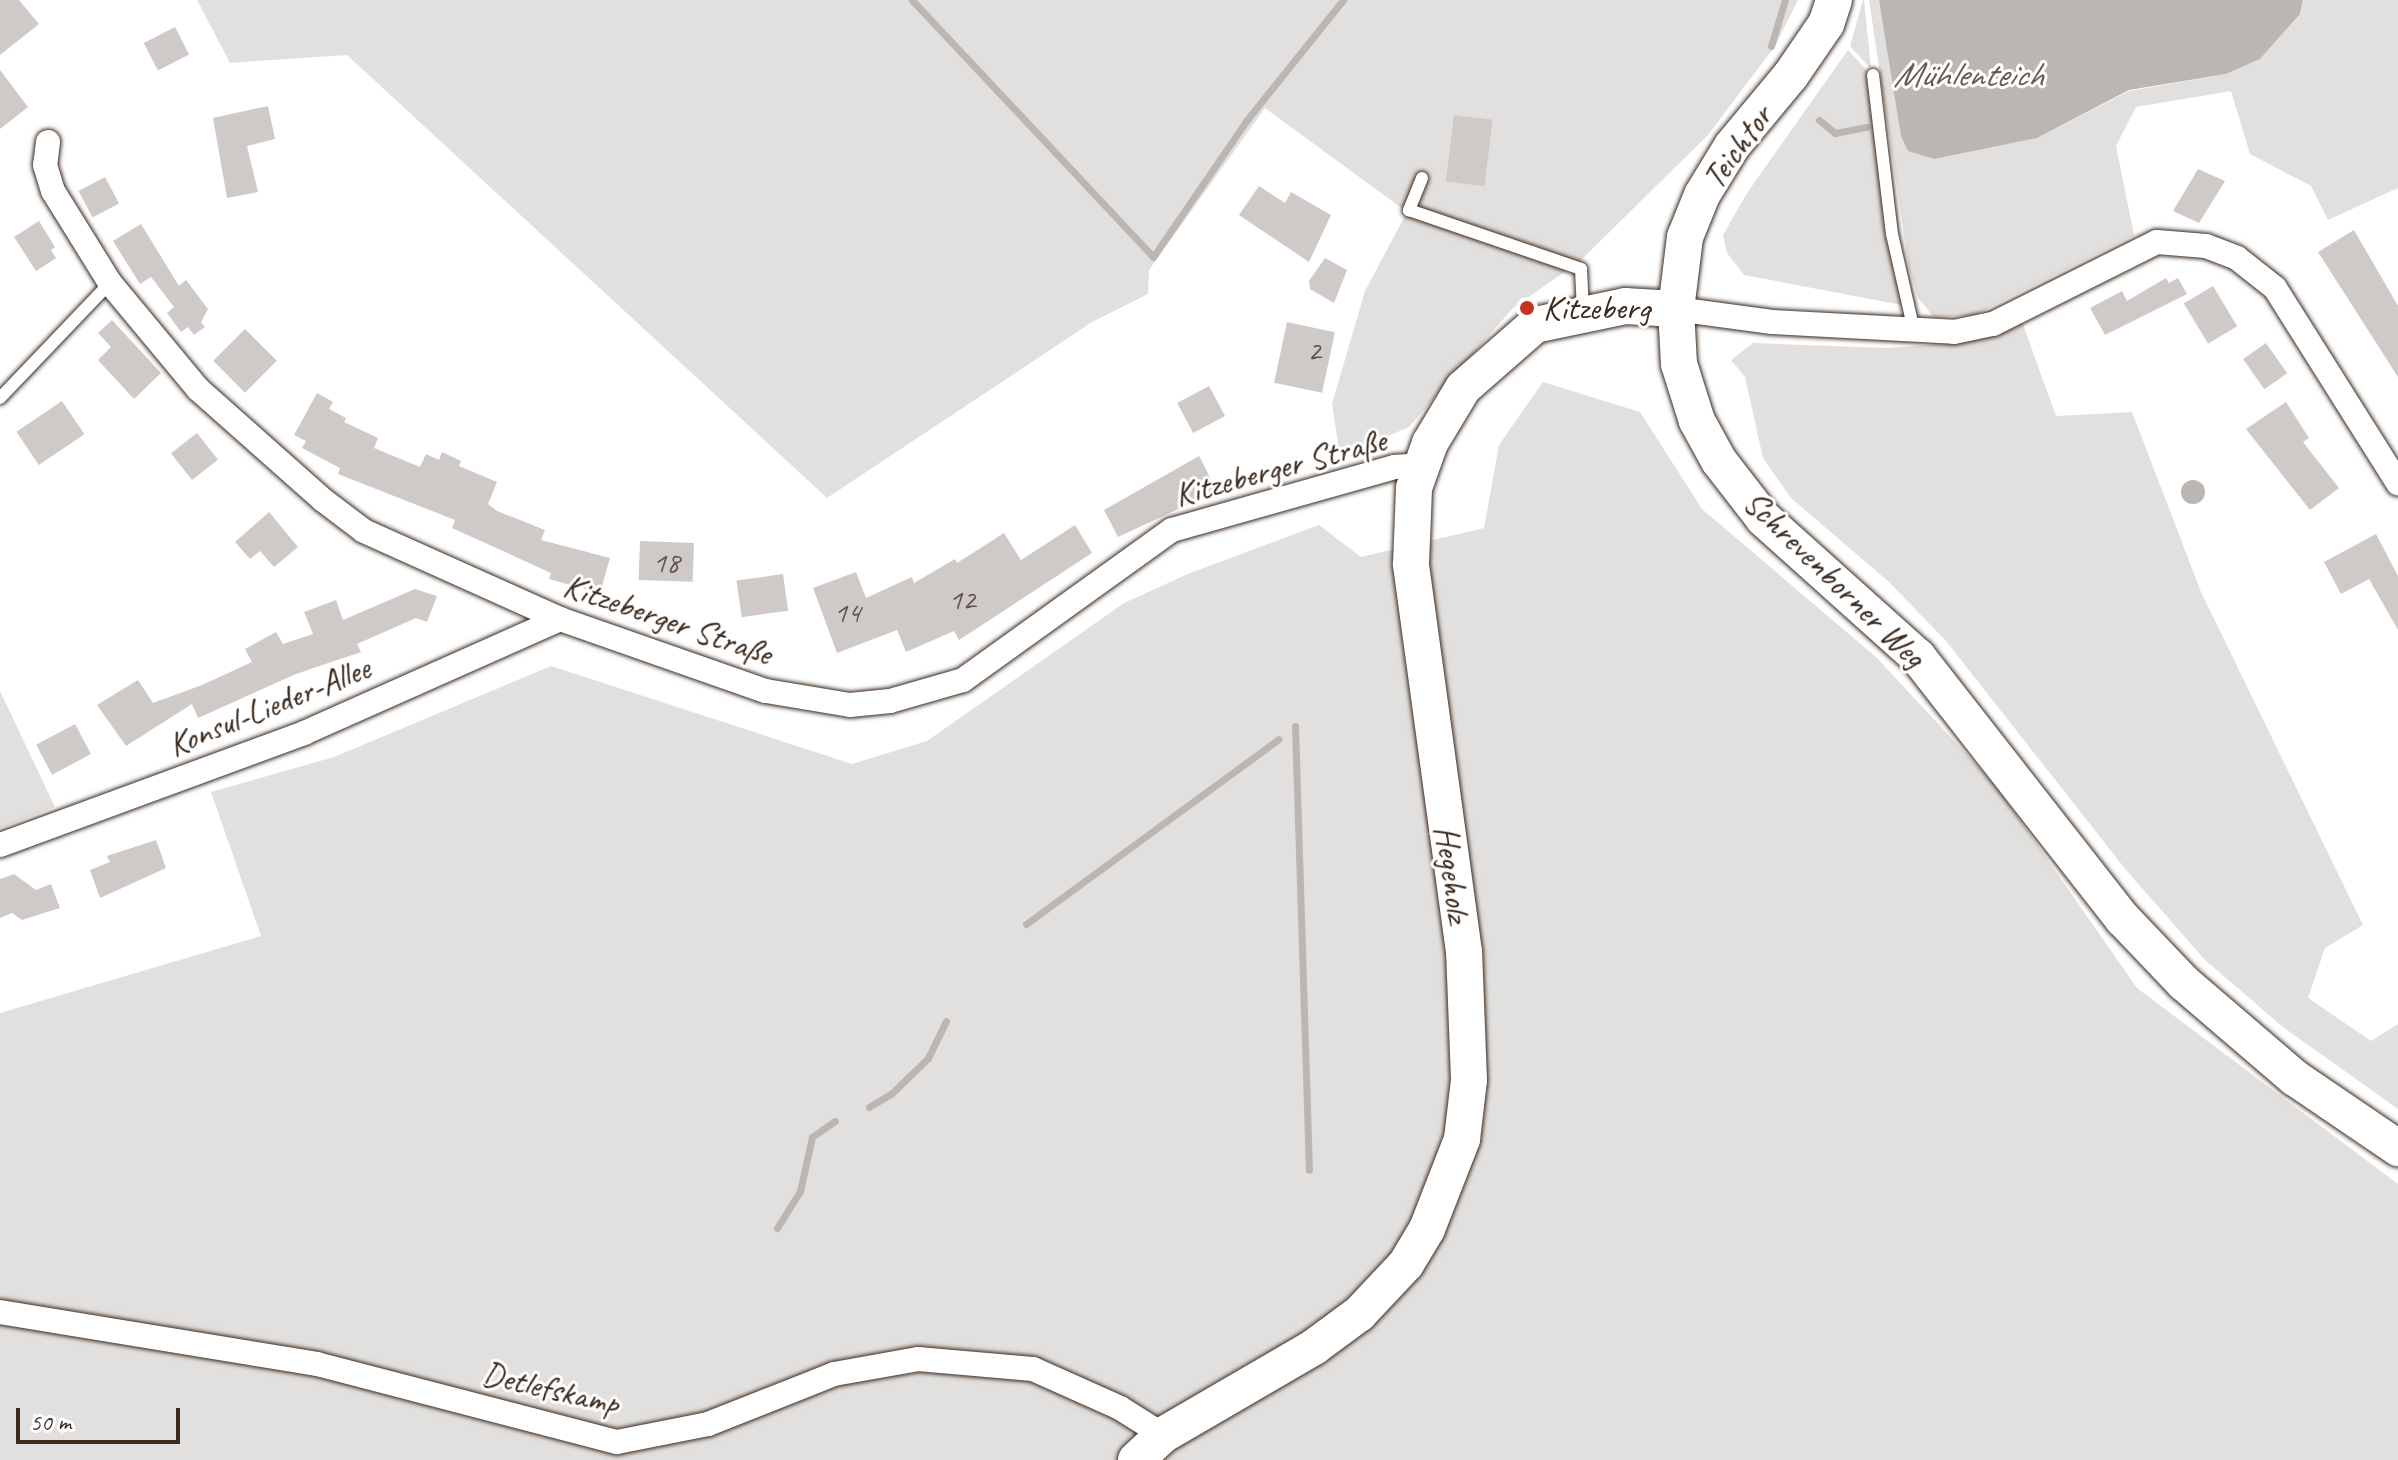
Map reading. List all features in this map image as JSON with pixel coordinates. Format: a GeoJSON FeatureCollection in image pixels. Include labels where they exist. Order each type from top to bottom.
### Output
{"type":"FeatureCollection","features":[{"type":"Feature","properties":{"kind":"street","name":"Teichtor"},"geometry":{"type":"LineString","coordinates":[[1676,309],[1685,237],[1702,195],[1732,146],[1791,75],[1826,24],[1834,0]]}},
{"type":"Feature","properties":{"kind":"street","name":"Kitzeberger Straße"},"geometry":{"type":"LineString","coordinates":[[48,142],[45,165],[53,191],[110,283],[198,389],[354,524],[560,619],[766,691],[850,705],[890,701],[963,680],[1172,530],[1394,467],[1420,465]]}},
{"type":"Feature","properties":{"kind":"street"},"geometry":{"type":"LineString","coordinates":[[1676,309],[1772,322],[1954,332],[1993,324],[2157,242],[2206,246],[2237,258],[2275,288],[2398,483]]}},
{"type":"Feature","properties":{"kind":"street","name":"Hegeholz"},"geometry":{"type":"LineString","coordinates":[[1136,1460],[1163,1435],[1314,1347],[1359,1314],[1406,1264],[1427,1229],[1462,1139],[1469,1080],[1468,999],[1431,680],[1411,564],[1411,508],[1420,465],[1463,388],[1535,325],[1583,312],[1625,306],[1676,309]]}},
{"type":"Feature","properties":{"kind":"street","name":"Schrevenborner Weg"},"geometry":{"type":"LineString","coordinates":[[1676,309],[1679,364],[1697,421],[1719,461],[1764,519],[1918,657],[2113,907],[2184,983],[2295,1078],[2398,1148]]}},
{"type":"Feature","properties":{"kind":"street","name":"Konsul-Lieder-Allee"},"geometry":{"type":"LineString","coordinates":[[0,845],[304,733],[560,619]]}},
{"type":"Feature","properties":{"kind":"street","name":"Detlefskamp"},"geometry":{"type":"LineString","coordinates":[[0,1312],[317,1364],[617,1442],[708,1424],[834,1374],[918,1359],[1033,1369],[1120,1408],[1163,1435]]}},
{"type":"Feature","properties":{"kind":"lane"},"geometry":{"type":"LineString","coordinates":[[1873,75],[1892,234],[1914,331]]}},
{"type":"Feature","properties":{"kind":"lane"},"geometry":{"type":"LineString","coordinates":[[1422,178],[1409,210],[1581,269],[1583,312]]}},
{"type":"Feature","properties":{"kind":"lane"},"geometry":{"type":"LineString","coordinates":[[0,398],[110,283]]}},
{"type":"Feature","properties":{"kind":"shaded area"},"geometry":{"type":"Polygon","coordinates":[[[197,0],[1798,0],[1775,46],[1708,135],[1580,261],[1513,308],[1409,427],[1340,457],[1332,404],[1365,291],[1407,212],[1265,108],[1149,270],[1148,294],[1092,322],[827,498],[347,55],[230,63],[197,0]]]}},
{"type":"Feature","properties":{"kind":"shaded area"},"geometry":{"type":"Polygon","coordinates":[[[1864,0],[1871,69],[1850,46],[1864,0]]]}},
{"type":"Feature","properties":{"kind":"shaded area"},"geometry":{"type":"Polygon","coordinates":[[[1869,0],[1879,0],[1908,151],[2037,138],[2129,91],[2226,74],[2260,59],[2300,14],[2303,0],[2398,0],[2398,188],[2328,220],[2311,186],[2250,154],[2231,91],[2136,107],[2116,146],[2134,235],[1974,315],[1934,317],[1918,298],[1909,268],[1869,0]]]}},
{"type":"Feature","properties":{"kind":"shaded area"},"geometry":{"type":"Polygon","coordinates":[[[1848,50],[1871,75],[1907,306],[1744,275],[1727,253],[1723,235],[1747,193],[1848,50]]]}},
{"type":"Feature","properties":{"kind":"shaded area"},"geometry":{"type":"Polygon","coordinates":[[[2021,319],[2056,416],[2132,412],[2201,592],[2363,925],[2325,948],[2308,998],[2371,1041],[2398,1024],[2398,1109],[2283,1027],[2205,960],[2126,870],[1946,641],[1889,582],[1791,498],[1763,458],[1745,377],[1731,360],[1753,343],[1886,348],[1944,344],[2021,319]]]}},
{"type":"Feature","properties":{"kind":"shaded area"},"geometry":{"type":"Polygon","coordinates":[[[1543,382],[1640,412],[1702,509],[1876,657],[1996,786],[2137,988],[2398,1184],[2398,1460],[0,1460],[0,1013],[261,936],[211,792],[334,757],[551,666],[852,764],[927,741],[1124,603],[1190,573],[1319,525],[1361,557],[1484,528],[1499,445],[1543,382]]]}},
{"type":"Feature","properties":{"kind":"shaded area"},"geometry":{"type":"Polygon","coordinates":[[[0,691],[55,807],[0,828],[0,691]]]}},
{"type":"Feature","properties":{"kind":"water","name":"Mühlenteich"},"geometry":{"type":"Polygon","coordinates":[[[1879,0],[2303,0],[2300,14],[2260,59],[2226,74],[2129,90],[2037,138],[1934,159],[1908,151],[1901,136],[1879,0]]]}},
{"type":"Feature","properties":{"kind":"water"},"geometry":{"type":"Polygon","coordinates":[[[2193,480],[2204,487],[2205,492],[2198,503],[2193,504],[2182,497],[2181,492],[2188,481],[2193,480]]]}},
{"type":"Feature","properties":{"kind":"building"},"geometry":{"type":"Polygon","coordinates":[[[0,0],[19,0],[39,24],[0,55],[0,0]]]}},
{"type":"Feature","properties":{"kind":"building"},"geometry":{"type":"Polygon","coordinates":[[[175,27],[189,55],[158,71],[144,43],[175,27]]]}},
{"type":"Feature","properties":{"kind":"building"},"geometry":{"type":"Polygon","coordinates":[[[0,70],[28,107],[0,129],[0,70]]]}},
{"type":"Feature","properties":{"kind":"building"},"geometry":{"type":"Polygon","coordinates":[[[268,106],[275,139],[247,146],[258,192],[227,198],[213,118],[268,106]]]}},
{"type":"Feature","properties":{"kind":"building"},"geometry":{"type":"Polygon","coordinates":[[[1454,115],[1493,120],[1485,186],[1446,182],[1454,115]]]}},
{"type":"Feature","properties":{"kind":"building"},"geometry":{"type":"Polygon","coordinates":[[[2198,169],[2225,181],[2199,223],[2173,211],[2198,169]]]}},
{"type":"Feature","properties":{"kind":"building"},"geometry":{"type":"Polygon","coordinates":[[[105,177],[119,203],[93,218],[79,191],[105,177]]]}},
{"type":"Feature","properties":{"kind":"building"},"geometry":{"type":"Polygon","coordinates":[[[1259,186],[1285,203],[1291,192],[1331,215],[1309,262],[1239,215],[1259,186]]]}},
{"type":"Feature","properties":{"kind":"building"},"geometry":{"type":"Polygon","coordinates":[[[39,221],[55,247],[51,250],[56,258],[36,271],[14,237],[39,221]]]}},
{"type":"Feature","properties":{"kind":"building"},"geometry":{"type":"Polygon","coordinates":[[[141,224],[179,286],[186,280],[208,309],[201,322],[205,327],[194,335],[188,327],[181,332],[167,313],[174,307],[151,277],[140,284],[113,241],[141,224]]]}},
{"type":"Feature","properties":{"kind":"building"},"geometry":{"type":"Polygon","coordinates":[[[2354,230],[2398,306],[2398,377],[2318,252],[2354,230]]]}},
{"type":"Feature","properties":{"kind":"building"},"geometry":{"type":"Polygon","coordinates":[[[1325,258],[1347,270],[1334,303],[1310,289],[1309,281],[1325,258]]]}},
{"type":"Feature","properties":{"kind":"building"},"geometry":{"type":"Polygon","coordinates":[[[2166,278],[2169,283],[2178,278],[2187,294],[2105,335],[2090,308],[2122,291],[2127,301],[2166,278]]]}},
{"type":"Feature","properties":{"kind":"building"},"geometry":{"type":"Polygon","coordinates":[[[2213,286],[2237,326],[2208,344],[2184,304],[2213,286]]]}},
{"type":"Feature","properties":{"kind":"building"},"geometry":{"type":"Polygon","coordinates":[[[112,320],[161,373],[134,399],[98,360],[111,347],[98,333],[112,320]]]}},
{"type":"Feature","properties":{"kind":"building"},"geometry":{"type":"Polygon","coordinates":[[[1287,322],[1335,332],[1322,393],[1274,383],[1287,322]]]}},
{"type":"Feature","properties":{"kind":"building"},"geometry":{"type":"Polygon","coordinates":[[[245,329],[277,361],[245,393],[213,361],[245,329]]]}},
{"type":"Feature","properties":{"kind":"building"},"geometry":{"type":"Polygon","coordinates":[[[2266,343],[2287,373],[2264,389],[2243,359],[2266,343]]]}},
{"type":"Feature","properties":{"kind":"building"},"geometry":{"type":"Polygon","coordinates":[[[1209,386],[1225,416],[1193,433],[1177,403],[1209,386]]]}},
{"type":"Feature","properties":{"kind":"building"},"geometry":{"type":"Polygon","coordinates":[[[317,393],[333,402],[329,409],[346,418],[344,422],[378,438],[374,448],[420,467],[426,454],[439,460],[442,452],[461,461],[459,466],[497,482],[488,504],[497,511],[545,530],[541,540],[610,558],[600,593],[549,579],[551,573],[452,528],[455,520],[338,474],[340,468],[302,448],[306,441],[294,435],[317,393]]]}},
{"type":"Feature","properties":{"kind":"building"},"geometry":{"type":"Polygon","coordinates":[[[62,401],[84,434],[39,465],[16,432],[62,401]]]}},
{"type":"Feature","properties":{"kind":"building"},"geometry":{"type":"Polygon","coordinates":[[[2286,402],[2309,438],[2303,442],[2339,488],[2310,510],[2246,429],[2286,402]]]}},
{"type":"Feature","properties":{"kind":"building"},"geometry":{"type":"Polygon","coordinates":[[[197,433],[218,460],[192,480],[171,453],[197,433]]]}},
{"type":"Feature","properties":{"kind":"building"},"geometry":{"type":"Polygon","coordinates":[[[1199,456],[1217,491],[1118,537],[1104,510],[1199,456]]]}},
{"type":"Feature","properties":{"kind":"building"},"geometry":{"type":"Polygon","coordinates":[[[269,512],[298,547],[274,567],[260,551],[250,559],[235,542],[269,512]]]}},
{"type":"Feature","properties":{"kind":"building"},"geometry":{"type":"Polygon","coordinates":[[[1075,525],[1092,553],[959,640],[954,631],[906,652],[897,630],[837,653],[813,588],[856,572],[866,598],[912,577],[914,583],[955,559],[957,563],[1004,533],[1021,560],[1075,525]]]}},
{"type":"Feature","properties":{"kind":"building"},"geometry":{"type":"Polygon","coordinates":[[[2376,534],[2398,576],[2398,630],[2369,579],[2341,594],[2324,562],[2376,534]]]}},
{"type":"Feature","properties":{"kind":"building"},"geometry":{"type":"Polygon","coordinates":[[[640,541],[694,543],[693,582],[639,580],[640,541]]]}},
{"type":"Feature","properties":{"kind":"building"},"geometry":{"type":"Polygon","coordinates":[[[783,574],[788,611],[742,617],[736,581],[783,574]]]}},
{"type":"Feature","properties":{"kind":"building"},"geometry":{"type":"Polygon","coordinates":[[[415,589],[437,596],[427,622],[416,618],[357,644],[361,652],[296,674],[198,718],[192,704],[126,746],[97,705],[138,680],[153,703],[252,662],[245,649],[276,632],[283,644],[313,634],[304,612],[336,600],[343,620],[415,589]]]}},
{"type":"Feature","properties":{"kind":"building"},"geometry":{"type":"Polygon","coordinates":[[[75,724],[91,754],[52,775],[36,745],[75,724]]]}},
{"type":"Feature","properties":{"kind":"building"},"geometry":{"type":"Polygon","coordinates":[[[156,840],[166,868],[100,898],[90,870],[110,862],[107,856],[156,840]]]}},
{"type":"Feature","properties":{"kind":"building"},"geometry":{"type":"Polygon","coordinates":[[[14,874],[36,890],[51,884],[60,908],[22,920],[12,913],[0,918],[0,879],[14,874]]]}},
{"type":"Feature","properties":{"kind":"waterway"},"geometry":{"type":"LineString","coordinates":[[912,0],[1153,257],[1246,121],[1343,0]]}},
{"type":"Feature","properties":{"kind":"waterway"},"geometry":{"type":"LineString","coordinates":[[1771,46],[1785,0]]}},
{"type":"Feature","properties":{"kind":"waterway"},"geometry":{"type":"LineString","coordinates":[[1819,120],[1835,133],[1866,127]]}},
{"type":"Feature","properties":{"kind":"waterway"},"geometry":{"type":"LineString","coordinates":[[1295,726],[1309,1170]]}},
{"type":"Feature","properties":{"kind":"waterway"},"geometry":{"type":"LineString","coordinates":[[1026,924],[1279,739]]}},
{"type":"Feature","properties":{"kind":"waterway"},"geometry":{"type":"LineString","coordinates":[[869,1107],[891,1094],[928,1058],[946,1021]]}},
{"type":"Feature","properties":{"kind":"waterway"},"geometry":{"type":"LineString","coordinates":[[777,1228],[800,1191],[812,1137],[835,1121]]}},
{"type":"Feature","properties":{"kind":"place","name":"Kitzeberg"},"geometry":{"type":"Point","coordinates":[1527,308]}}]}
